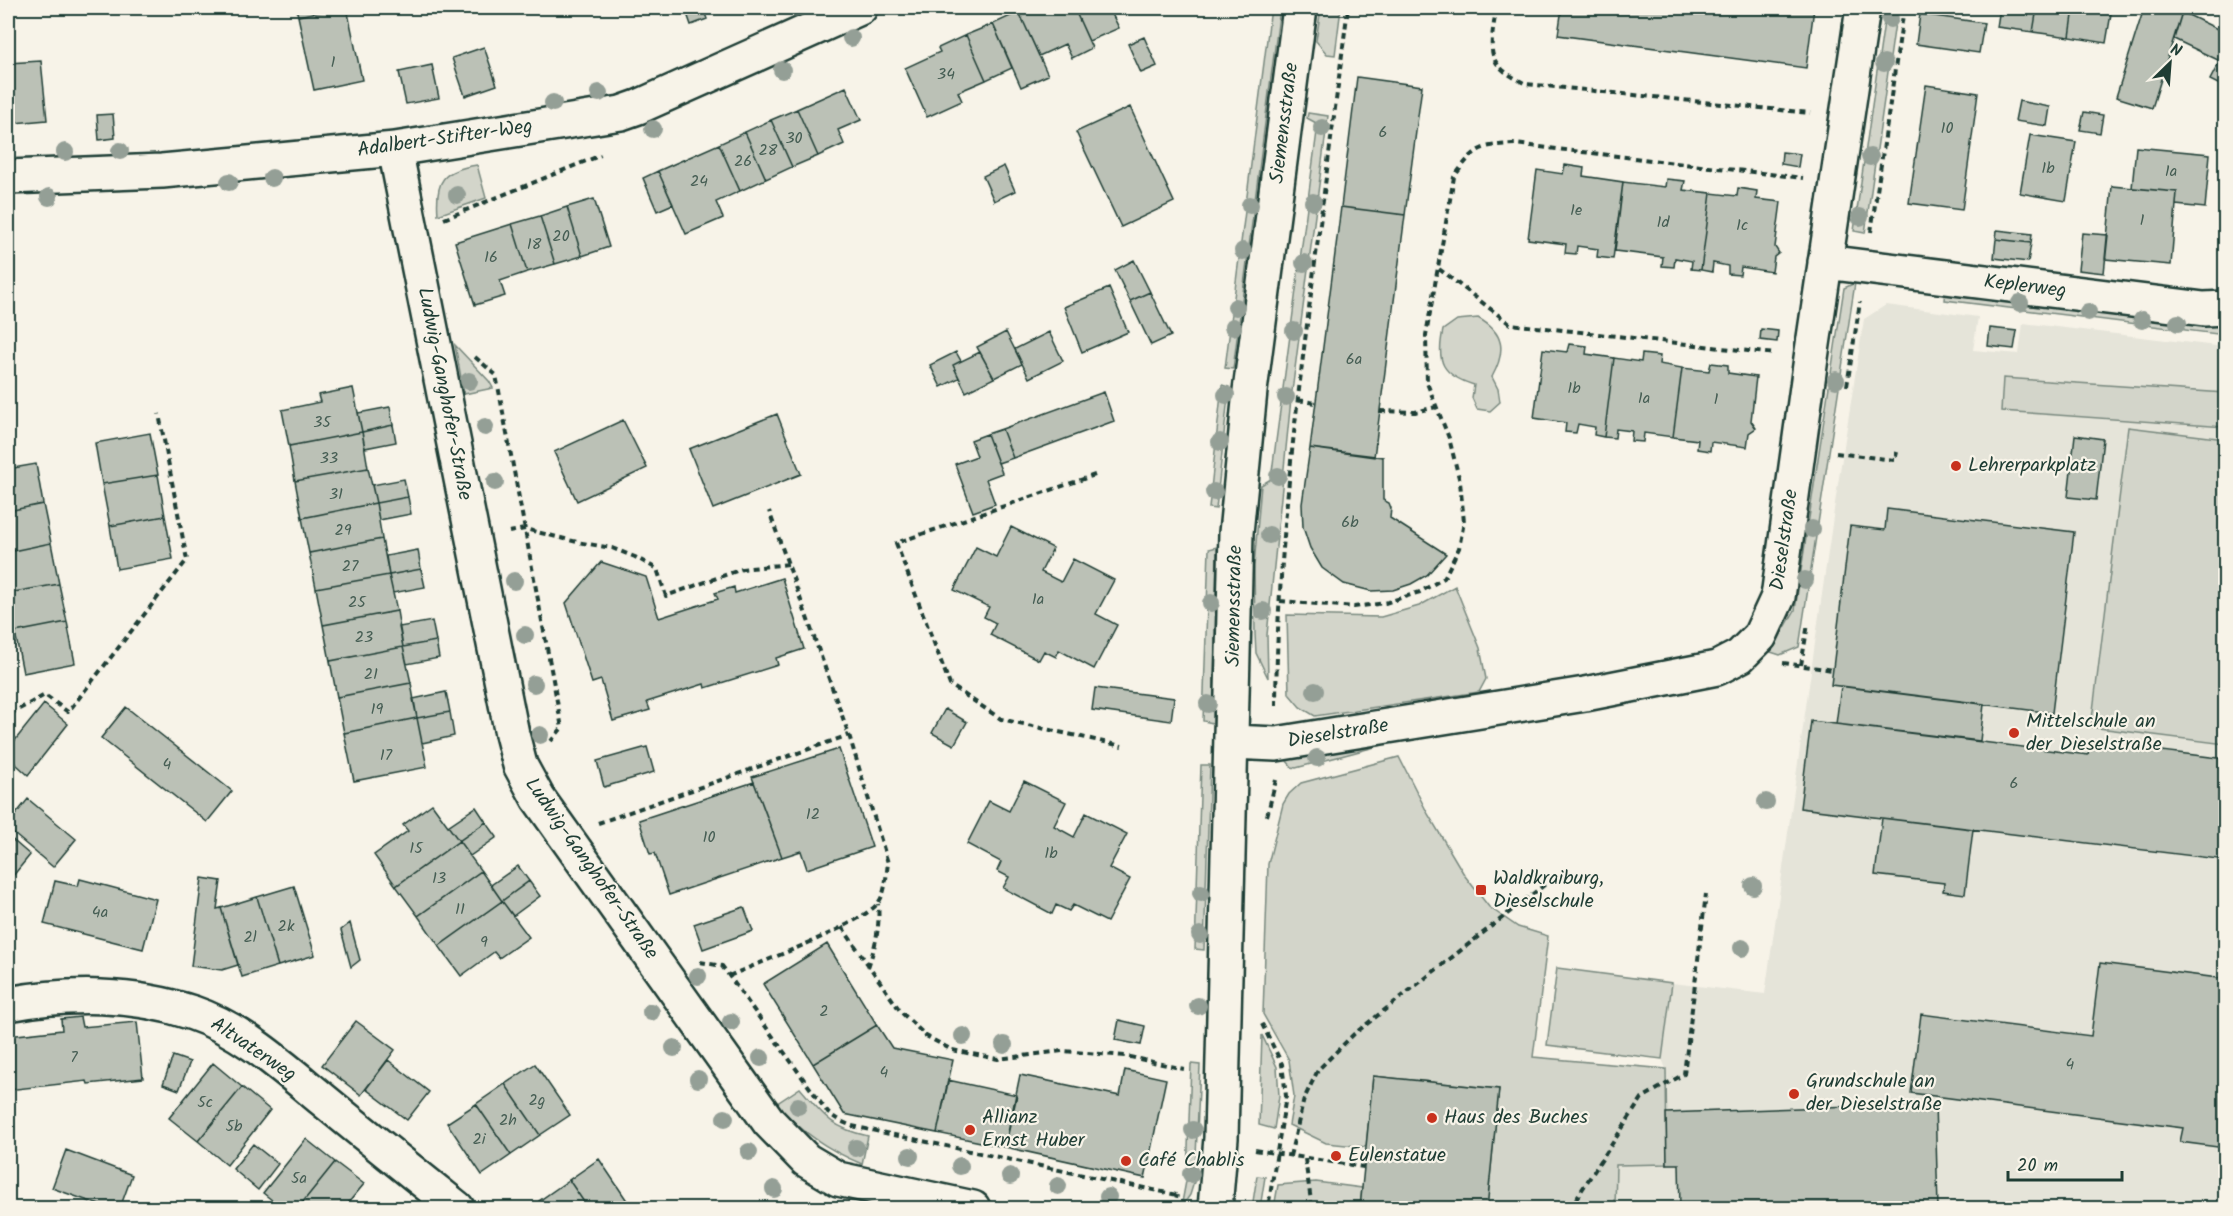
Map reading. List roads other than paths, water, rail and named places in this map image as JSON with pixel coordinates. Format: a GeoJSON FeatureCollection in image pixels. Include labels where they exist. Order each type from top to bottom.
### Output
{"type":"FeatureCollection","features":[{"type":"Feature","properties":{"kind":"street","name":"Adalbert-Stifter-Weg"},"geometry":{"type":"LineString","coordinates":[[8,177],[162,171],[395,149],[621,113],[861,8]]}},
{"type":"Feature","properties":{"kind":"street","name":"Siemensstraße"},"geometry":{"type":"LineString","coordinates":[[1215,1209],[1221,1138],[1236,533],[1250,391],[1300,8]]}},
{"type":"Feature","properties":{"kind":"street","name":"Dieselstraße"},"geometry":{"type":"LineString","coordinates":[[1232,742],[1276,744],[1585,694],[1681,676],[1717,668],[1740,657],[1760,636],[1778,597],[1836,182],[1863,8]]}},
{"type":"Feature","properties":{"kind":"street","name":"Ludwig-Ganghofer-Straße"},"geometry":{"type":"LineString","coordinates":[[395,149],[520,765],[538,798],[770,1122],[806,1160],[838,1179],[973,1209]]}},
{"type":"Feature","properties":{"kind":"street","name":"Keplerweg"},"geometry":{"type":"LineString","coordinates":[[1825,262],[2204,309],[2226,308]]}},
{"type":"Feature","properties":{"kind":"street","name":"Altvaterweg"},"geometry":{"type":"LineString","coordinates":[[8,1004],[31,1000],[92,997],[146,1002],[195,1014],[226,1028],[274,1060],[457,1209]]}},
{"type":"Feature","properties":{"kind":"place","name":"Lehrerparkplatz"},"geometry":{"type":"Point","coordinates":[1956,466]}},
{"type":"Feature","properties":{"kind":"place","name":"Mittelschule an der Dieselstraße"},"geometry":{"type":"Point","coordinates":[2014,733]}},
{"type":"Feature","properties":{"kind":"place","name":"Waldkraiburg, Dieselschule"},"geometry":{"type":"Point","coordinates":[1481,890]}},
{"type":"Feature","properties":{"kind":"place","name":"Grundschule an der Dieselstraße"},"geometry":{"type":"Point","coordinates":[1794,1094]}},
{"type":"Feature","properties":{"kind":"place","name":"Haus des Buches"},"geometry":{"type":"Point","coordinates":[1432,1118]}},
{"type":"Feature","properties":{"kind":"place","name":"Allianz Ernst Huber"},"geometry":{"type":"Point","coordinates":[970,1130]}},
{"type":"Feature","properties":{"kind":"place","name":"Eulenstatue"},"geometry":{"type":"Point","coordinates":[1336,1156]}},
{"type":"Feature","properties":{"kind":"place","name":"Café Chablis"},"geometry":{"type":"Point","coordinates":[1126,1161]}}]}
